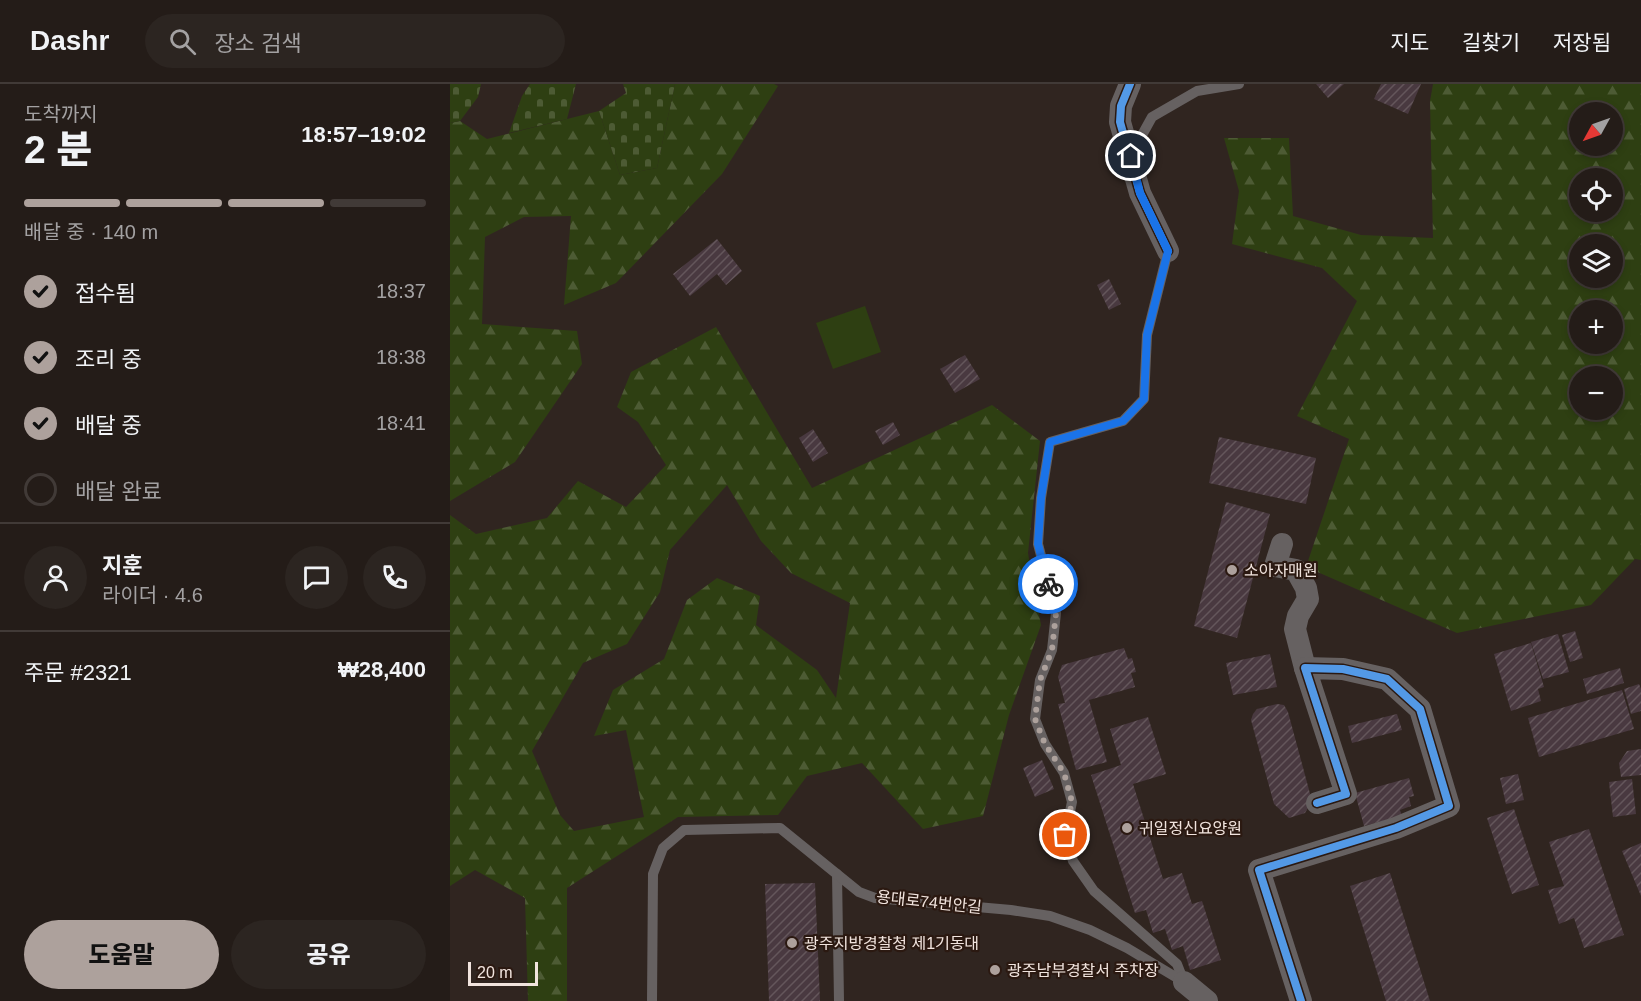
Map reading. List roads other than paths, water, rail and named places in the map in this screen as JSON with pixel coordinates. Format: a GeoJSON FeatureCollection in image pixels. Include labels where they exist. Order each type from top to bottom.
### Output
{"type":"FeatureCollection","features":[{"type":"Feature","properties":{"kind":"street"},"geometry":{"type":"LineString","coordinates":[[1130,84],[1121,106],[1120,122],[1140,193],[1168,251]]}},
{"type":"Feature","properties":{"kind":"street"},"geometry":{"type":"LineString","coordinates":[[1282,544],[1275,566],[1296,570],[1306,588],[1308,599],[1298,616],[1295,629],[1305,668],[1346,794],[1317,804]]}},
{"type":"Feature","properties":{"kind":"street"},"geometry":{"type":"LineString","coordinates":[[1301,1001],[1259,870],[1396,828],[1449,806],[1420,710],[1387,679],[1344,669],[1305,668]]}},
{"type":"Feature","properties":{"kind":"street","name":"용대로74번안길"},"geometry":{"type":"LineString","coordinates":[[1184,982],[1207,1001]]}},
{"type":"Feature","properties":{"kind":"lane"},"geometry":{"type":"LineString","coordinates":[[1131,156],[1152,117],[1199,88],[1239,84]]}},
{"type":"Feature","properties":{"kind":"lane","name":"용대로74번안길"},"geometry":{"type":"LineString","coordinates":[[1168,251],[1147,335],[1144,399],[1123,421],[1050,442],[1041,498],[1038,544],[1056,613],[1052,650],[1040,680],[1035,719],[1045,744],[1064,773],[1072,802],[1065,835],[1073,861],[1094,891],[1177,964],[1184,982]]}},
{"type":"Feature","properties":{"kind":"lane","name":"용대로74번안길"},"geometry":{"type":"LineString","coordinates":[[652,1001],[653,874],[663,848],[684,830],[780,828],[859,892],[875,898],[1011,910],[1050,916],[1090,930],[1127,948],[1184,982]]}},
{"type":"Feature","properties":{"kind":"lane"},"geometry":{"type":"LineString","coordinates":[[837,874],[839,1001]]}},
{"type":"Feature","properties":{"kind":"place","name":"소아자매원"},"geometry":{"type":"Point","coordinates":[1232,570]}},
{"type":"Feature","properties":{"kind":"place","name":"귀일정신요양원"},"geometry":{"type":"Point","coordinates":[1127,828]}},
{"type":"Feature","properties":{"kind":"place","name":"광주지방경찰청 제1기동대"},"geometry":{"type":"Point","coordinates":[792,943]}},
{"type":"Feature","properties":{"kind":"place","name":"광주남부경찰서 주차장"},"geometry":{"type":"Point","coordinates":[995,970]}}]}
